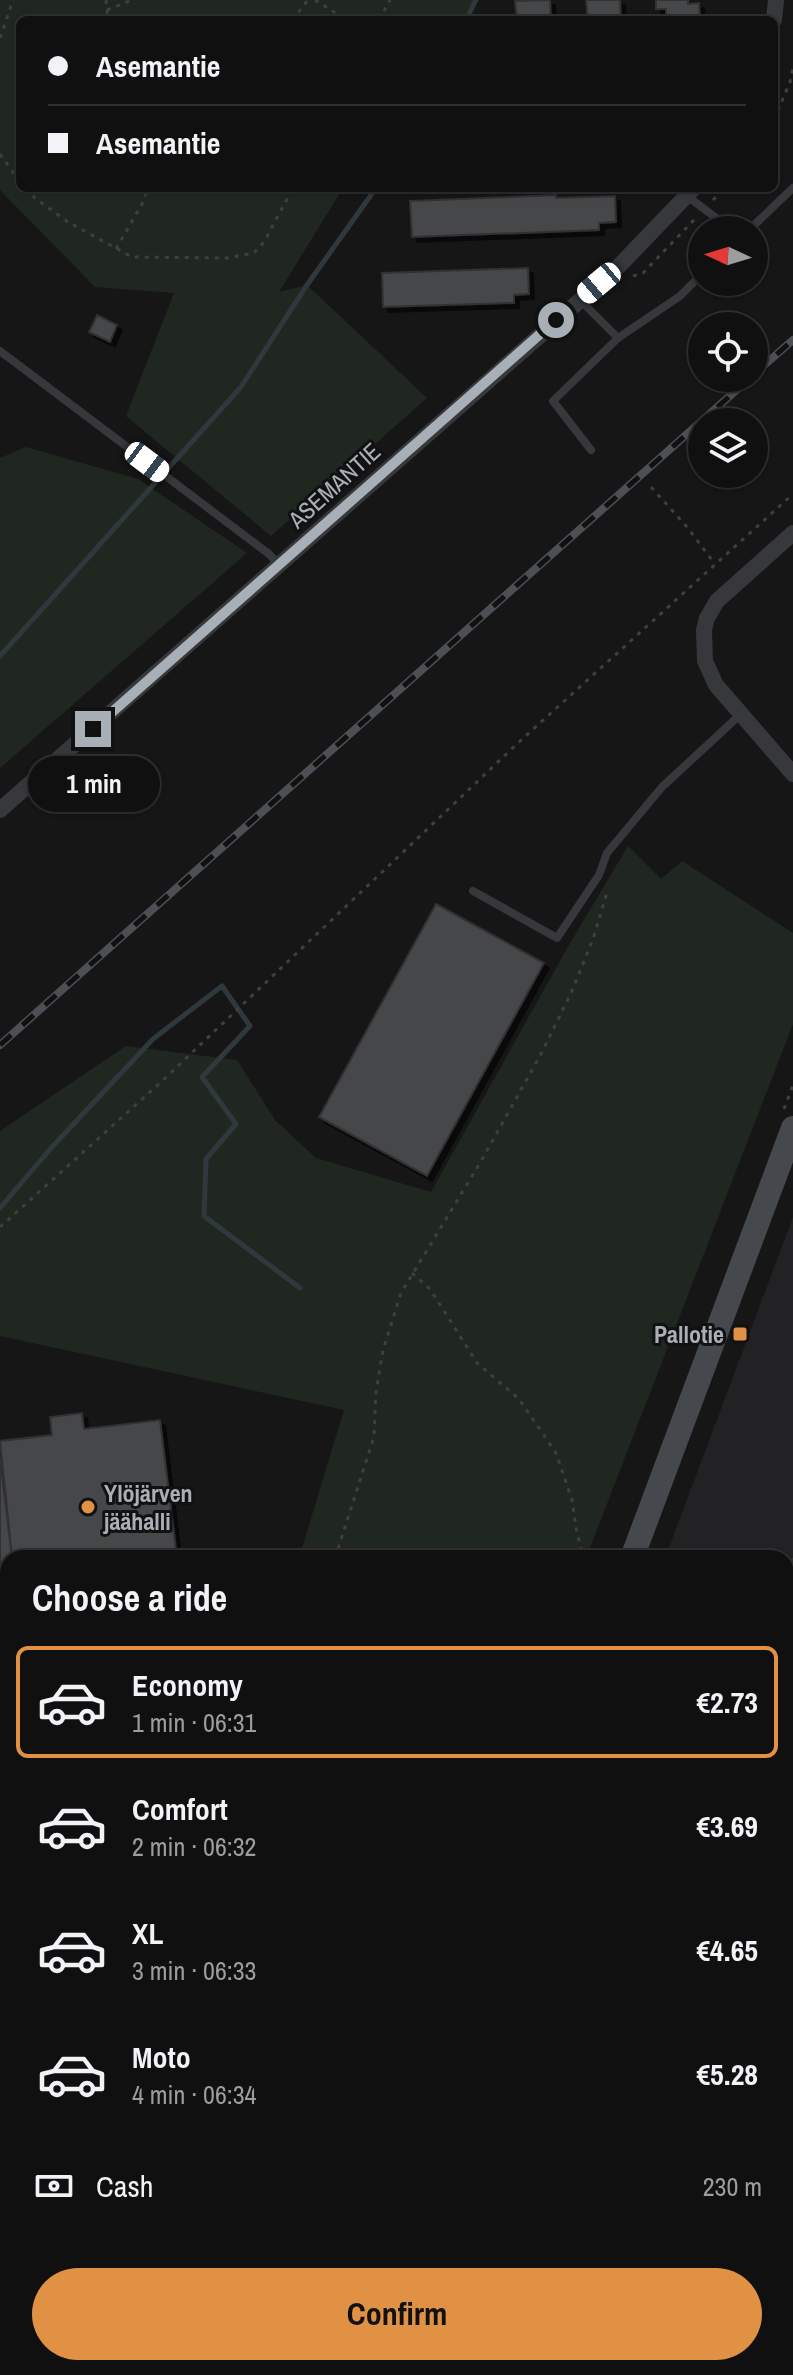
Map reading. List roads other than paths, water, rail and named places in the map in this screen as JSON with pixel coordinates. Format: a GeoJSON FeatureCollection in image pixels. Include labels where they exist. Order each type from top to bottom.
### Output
{"type":"FeatureCollection","features":[{"type":"Feature","properties":{"kind":"street","name":"ASEMANTIE"},"geometry":{"type":"LineString","coordinates":[[0,810],[618,267],[690,192]]}},
{"type":"Feature","properties":{"kind":"street"},"geometry":{"type":"LineString","coordinates":[[793,533],[717,601],[704,630],[705,661],[716,685],[793,774]]}},
{"type":"Feature","properties":{"kind":"street"},"geometry":{"type":"LineString","coordinates":[[635,1550],[793,1128]]}},
{"type":"Feature","properties":{"kind":"lane"},"geometry":{"type":"LineString","coordinates":[[764,216],[793,188]]}},
{"type":"Feature","properties":{"kind":"lane"},"geometry":{"type":"LineString","coordinates":[[690,192],[717,216]]}},
{"type":"Feature","properties":{"kind":"lane"},"geometry":{"type":"LineString","coordinates":[[591,450],[553,401],[618,338],[688,288]]}},
{"type":"Feature","properties":{"kind":"lane"},"geometry":{"type":"LineString","coordinates":[[579,299],[618,338]]}},
{"type":"Feature","properties":{"kind":"lane"},"geometry":{"type":"LineString","coordinates":[[0,351],[269,554],[280,566]]}},
{"type":"Feature","properties":{"kind":"lane"},"geometry":{"type":"LineString","coordinates":[[473,891],[557,938],[599,875],[607,853],[662,787],[741,714]]}},
{"type":"Feature","properties":{"kind":"waterway"},"geometry":{"type":"LineString","coordinates":[[468,16],[476,0]]}},
{"type":"Feature","properties":{"kind":"waterway"},"geometry":{"type":"LineString","coordinates":[[0,656],[241,387],[307,285],[373,192]]}},
{"type":"Feature","properties":{"kind":"waterway"},"geometry":{"type":"LineString","coordinates":[[0,1208],[153,1039],[222,986],[250,1026],[202,1077],[236,1124],[206,1159],[204,1216],[300,1288]]}},
{"type":"Feature","properties":{"kind":"railway"},"geometry":{"type":"LineString","coordinates":[[768,362],[793,340]]}},
{"type":"Feature","properties":{"kind":"railway"},"geometry":{"type":"LineString","coordinates":[[0,1045],[734,392]]}},
{"type":"Feature","properties":{"kind":"place","name":"Pallotie"},"geometry":{"type":"Point","coordinates":[740,1334]}},
{"type":"Feature","properties":{"kind":"place","name":"Ylöjärven jäähalli"},"geometry":{"type":"Point","coordinates":[88,1507]}}]}
